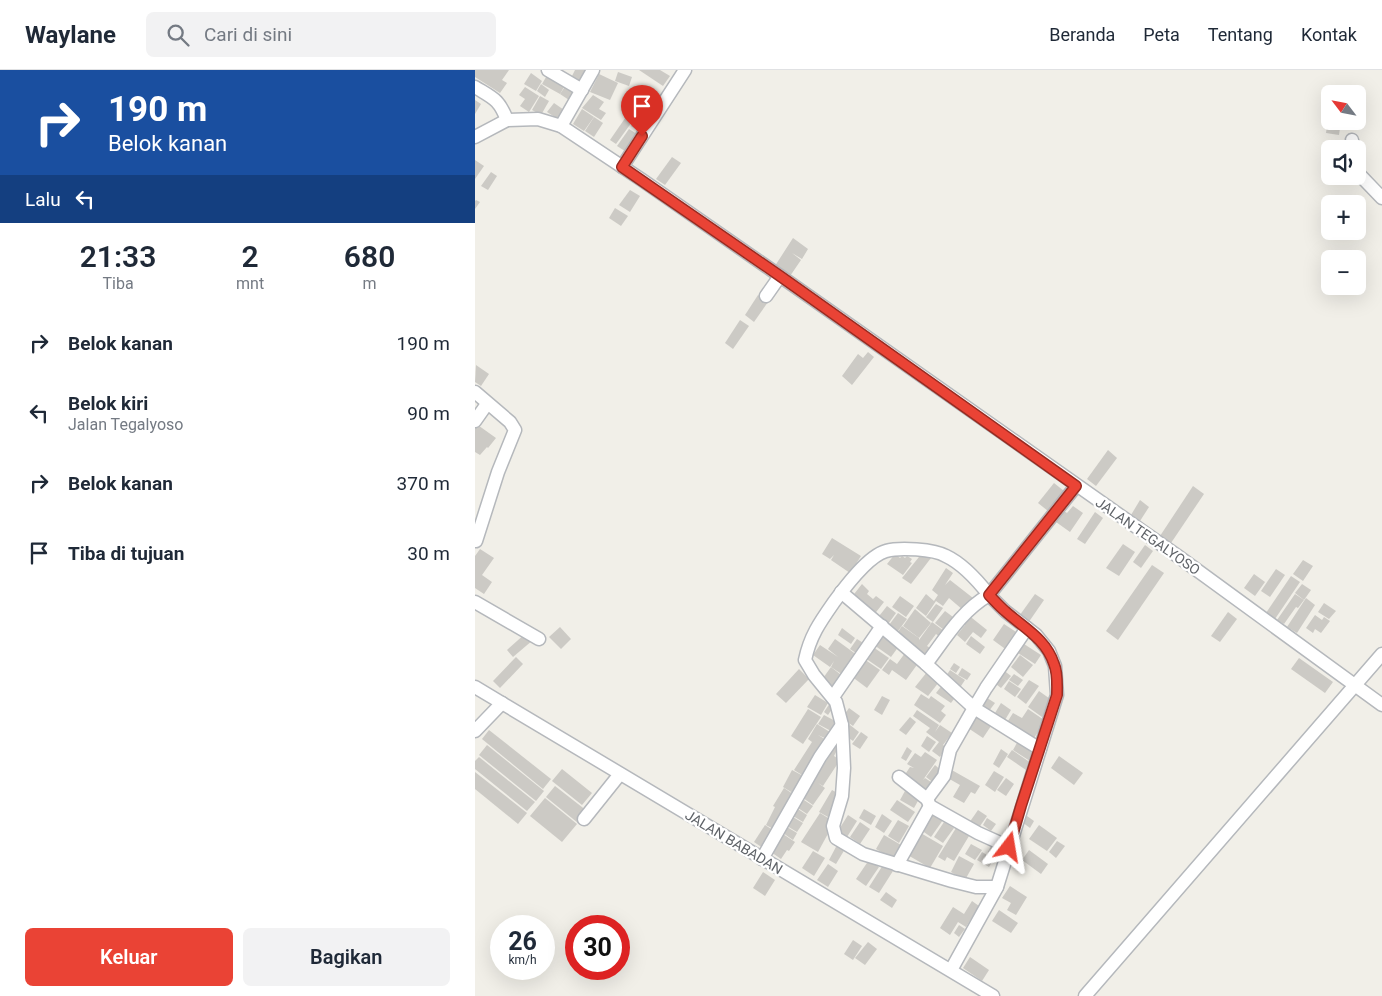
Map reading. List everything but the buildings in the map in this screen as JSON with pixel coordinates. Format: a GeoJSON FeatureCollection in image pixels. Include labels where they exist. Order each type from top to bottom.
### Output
{"type":"FeatureCollection","features":[{"type":"Feature","properties":{"kind":"street"},"geometry":{"type":"LineString","coordinates":[[548,70],[582,90]]}},
{"type":"Feature","properties":{"kind":"street"},"geometry":{"type":"LineString","coordinates":[[561,126],[593,70]]}},
{"type":"Feature","properties":{"kind":"street"},"geometry":{"type":"LineString","coordinates":[[622,167],[685,70]]}},
{"type":"Feature","properties":{"kind":"street"},"geometry":{"type":"LineString","coordinates":[[475,87],[497,100],[507,120],[475,137]]}},
{"type":"Feature","properties":{"kind":"street","name":"JALAN TEGALYOSO"},"geometry":{"type":"LineString","coordinates":[[507,120],[538,119],[561,126],[642,180],[1179,557],[1382,705]]}},
{"type":"Feature","properties":{"kind":"street"},"geometry":{"type":"LineString","coordinates":[[1366,181],[1382,198]]}},
{"type":"Feature","properties":{"kind":"street"},"geometry":{"type":"LineString","coordinates":[[766,296],[780,276]]}},
{"type":"Feature","properties":{"kind":"street"},"geometry":{"type":"LineString","coordinates":[[475,392],[510,422],[515,430],[498,472],[475,542]]}},
{"type":"Feature","properties":{"kind":"street"},"geometry":{"type":"LineString","coordinates":[[475,421],[487,404]]}},
{"type":"Feature","properties":{"kind":"street"},"geometry":{"type":"LineString","coordinates":[[926,664],[963,615],[978,601],[989,595],[1076,486]]}},
{"type":"Feature","properties":{"kind":"street"},"geometry":{"type":"LineString","coordinates":[[951,970],[997,887],[1057,695],[1055,666],[1049,651],[1027,628],[1005,611],[969,573],[946,555],[900,549],[884,551],[865,564],[841,592],[819,624],[809,643],[805,660],[814,675],[836,702],[842,725],[844,768],[842,796],[833,826],[835,835],[842,843],[863,854],[897,865],[976,887],[997,887]]}},
{"type":"Feature","properties":{"kind":"street"},"geometry":{"type":"LineString","coordinates":[[841,592],[926,664],[974,708],[1040,749]]}},
{"type":"Feature","properties":{"kind":"street"},"geometry":{"type":"LineString","coordinates":[[475,602],[539,639]]}},
{"type":"Feature","properties":{"kind":"street"},"geometry":{"type":"LineString","coordinates":[[833,697],[882,626]]}},
{"type":"Feature","properties":{"kind":"street"},"geometry":{"type":"LineString","coordinates":[[897,865],[944,776],[950,750],[986,688],[1027,628]]}},
{"type":"Feature","properties":{"kind":"street"},"geometry":{"type":"LineString","coordinates":[[1085,996],[1382,654]]}},
{"type":"Feature","properties":{"kind":"street","name":"JALAN BABADAN"},"geometry":{"type":"LineString","coordinates":[[475,687],[993,996]]}},
{"type":"Feature","properties":{"kind":"street"},"geometry":{"type":"LineString","coordinates":[[475,731],[502,703]]}},
{"type":"Feature","properties":{"kind":"street"},"geometry":{"type":"LineString","coordinates":[[762,859],[820,757],[842,725]]}},
{"type":"Feature","properties":{"kind":"street"},"geometry":{"type":"LineString","coordinates":[[584,819],[620,774]]}},
{"type":"Feature","properties":{"kind":"street"},"geometry":{"type":"LineString","coordinates":[[899,777],[929,802],[978,833],[1009,847]]}},
{"type":"Feature","properties":{"kind":"route"},"geometry":{"type":"LineString","coordinates":[[642,136],[622,167],[780,276],[1076,486],[989,595],[1005,611],[1036,635],[1049,651],[1055,666],[1057,682],[1057,695],[1009,847]]}}]}
